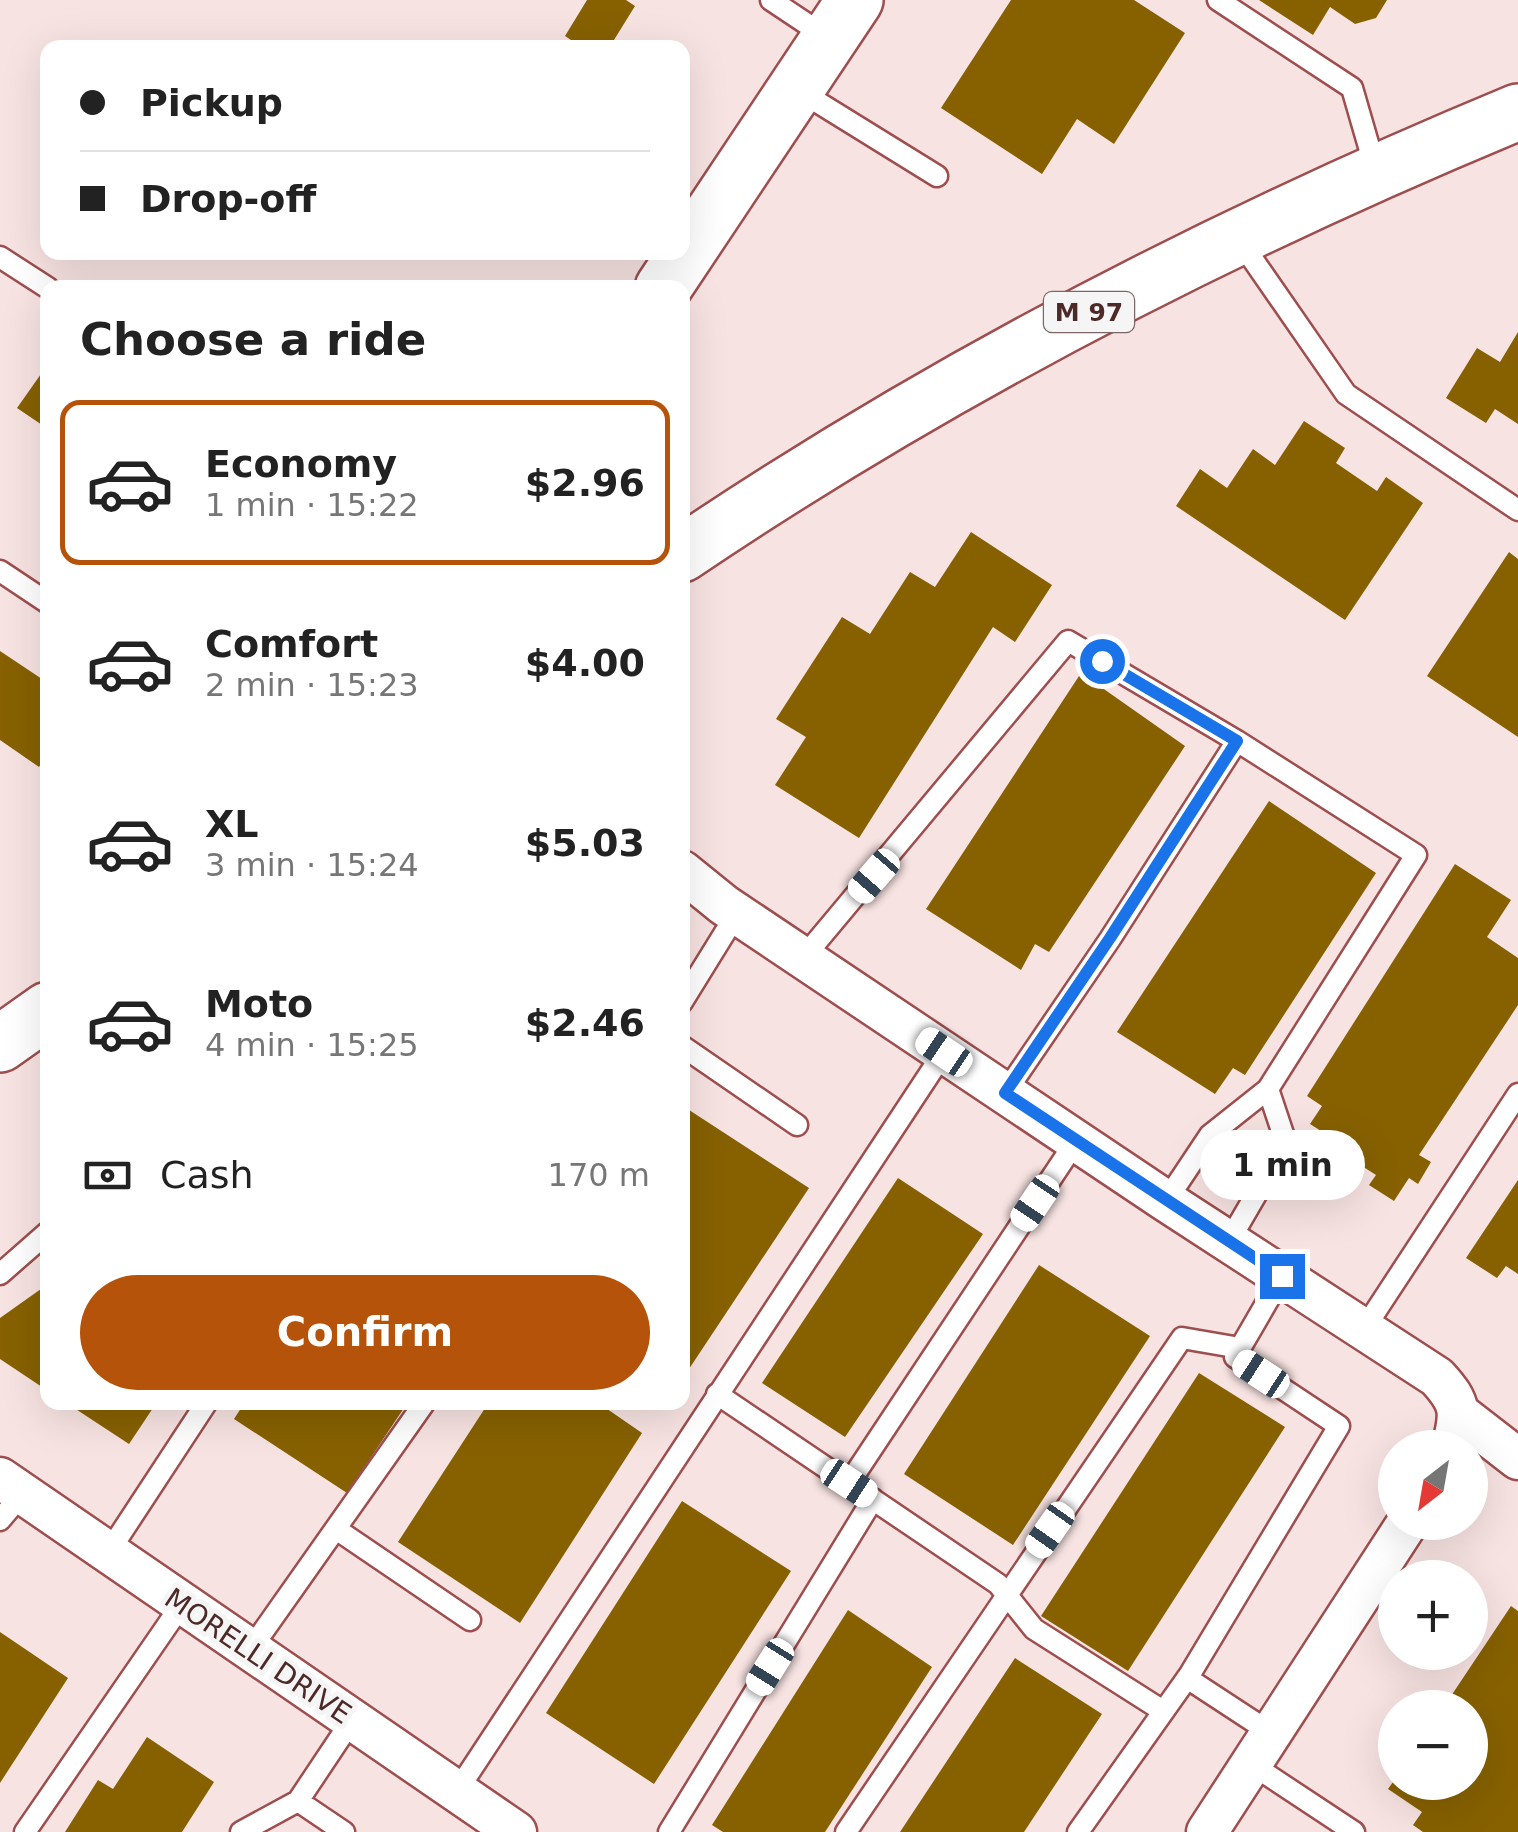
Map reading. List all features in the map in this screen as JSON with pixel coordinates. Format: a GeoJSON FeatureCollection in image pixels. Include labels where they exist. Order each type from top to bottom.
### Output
{"type":"FeatureCollection","features":[{"type":"Feature","properties":{"kind":"main road"},"geometry":{"type":"LineString","coordinates":[[690,247],[842,19]]}},
{"type":"Feature","properties":{"kind":"main road","name":"M 97"},"geometry":{"type":"LineString","coordinates":[[690,549],[902,415],[1000,359],[1236,236],[1376,171],[1518,112]]}},
{"type":"Feature","properties":{"kind":"main road"},"geometry":{"type":"LineString","coordinates":[[0,1044],[40,1016]]}},
{"type":"Feature","properties":{"kind":"street"},"geometry":{"type":"LineString","coordinates":[[690,877],[737,913],[1166,1201],[1437,1377],[1453,1395],[1456,1430]]}},
{"type":"Feature","properties":{"kind":"street"},"geometry":{"type":"LineString","coordinates":[[1488,1445],[1518,1459]]}},
{"type":"Feature","properties":{"kind":"street","name":"MORELLI DRIVE"},"geometry":{"type":"LineString","coordinates":[[7,1497],[108,1554],[516,1832]]}},
{"type":"Feature","properties":{"kind":"street"},"geometry":{"type":"LineString","coordinates":[[1207,1832],[1396,1540]]}},
{"type":"Feature","properties":{"kind":"lane"},"geometry":{"type":"LineString","coordinates":[[771,0],[842,19]]}},
{"type":"Feature","properties":{"kind":"lane"},"geometry":{"type":"LineString","coordinates":[[1218,0],[1352,88],[1376,171]]}},
{"type":"Feature","properties":{"kind":"lane"},"geometry":{"type":"LineString","coordinates":[[796,88],[938,176]]}},
{"type":"Feature","properties":{"kind":"lane"},"geometry":{"type":"LineString","coordinates":[[1236,236],[1346,394],[1518,510]]}},
{"type":"Feature","properties":{"kind":"lane"},"geometry":{"type":"LineString","coordinates":[[0,257],[40,283]]}},
{"type":"Feature","properties":{"kind":"lane"},"geometry":{"type":"LineString","coordinates":[[0,571],[40,598]]}},
{"type":"Feature","properties":{"kind":"lane"},"geometry":{"type":"LineString","coordinates":[[804,958],[1068,642],[1237,741],[1416,855],[1268,1089],[1210,1135],[1166,1201]]}},
{"type":"Feature","properties":{"kind":"lane"},"geometry":{"type":"LineString","coordinates":[[1005,1093],[1237,741]]}},
{"type":"Feature","properties":{"kind":"lane"},"geometry":{"type":"LineString","coordinates":[[690,989],[737,913]]}},
{"type":"Feature","properties":{"kind":"lane"},"geometry":{"type":"LineString","coordinates":[[690,1051],[797,1124]]}},
{"type":"Feature","properties":{"kind":"lane"},"geometry":{"type":"LineString","coordinates":[[456,1792],[944,1052]]}},
{"type":"Feature","properties":{"kind":"lane"},"geometry":{"type":"LineString","coordinates":[[1229,1241],[1286,1143],[1268,1089]]}},
{"type":"Feature","properties":{"kind":"lane"},"geometry":{"type":"LineString","coordinates":[[1364,1330],[1518,1094]]}},
{"type":"Feature","properties":{"kind":"lane"},"geometry":{"type":"LineString","coordinates":[[849,1483],[1076,1140]]}},
{"type":"Feature","properties":{"kind":"lane"},"geometry":{"type":"LineString","coordinates":[[0,1274],[40,1239]]}},
{"type":"Feature","properties":{"kind":"lane"},"geometry":{"type":"LineString","coordinates":[[1078,1832],[1186,1678],[1339,1426],[1234,1358],[1282,1276]]}},
{"type":"Feature","properties":{"kind":"lane"},"geometry":{"type":"LineString","coordinates":[[846,1832],[1182,1338],[1240,1348]]}},
{"type":"Feature","properties":{"kind":"lane"},"geometry":{"type":"LineString","coordinates":[[717,1394],[998,1584],[1034,1629],[1163,1711]]}},
{"type":"Feature","properties":{"kind":"lane"},"geometry":{"type":"LineString","coordinates":[[108,1554],[202,1410]]}},
{"type":"Feature","properties":{"kind":"lane"},"geometry":{"type":"LineString","coordinates":[[250,1650],[419,1410]]}},
{"type":"Feature","properties":{"kind":"lane"},"geometry":{"type":"LineString","coordinates":[[670,1832],[873,1499]]}},
{"type":"Feature","properties":{"kind":"lane"},"geometry":{"type":"LineString","coordinates":[[336,1528],[470,1620]]}},
{"type":"Feature","properties":{"kind":"lane"},"geometry":{"type":"LineString","coordinates":[[25,1832],[182,1604]]}},
{"type":"Feature","properties":{"kind":"lane"},"geometry":{"type":"LineString","coordinates":[[1186,1678],[1354,1832]]}},
{"type":"Feature","properties":{"kind":"lane"},"geometry":{"type":"LineString","coordinates":[[242,1832],[298,1801],[352,1720]]}},
{"type":"Feature","properties":{"kind":"lane"},"geometry":{"type":"LineString","coordinates":[[298,1801],[344,1832]]}},
{"type":"Feature","properties":{"kind":"building"},"geometry":{"type":"Polygon","coordinates":[[[587,0],[626,0],[635,6],[614,40],[571,40],[565,36],[587,0]]]}},
{"type":"Feature","properties":{"kind":"building"},"geometry":{"type":"Polygon","coordinates":[[[1011,0],[1134,0],[1185,33],[1114,144],[1077,119],[1042,174],[941,108],[1011,0]]]}},
{"type":"Feature","properties":{"kind":"building"},"geometry":{"type":"Polygon","coordinates":[[[1259,0],[1387,0],[1376,18],[1355,24],[1330,7],[1313,35],[1259,0]]]}},
{"type":"Feature","properties":{"kind":"building"},"geometry":{"type":"Polygon","coordinates":[[[1518,332],[1518,424],[1495,409],[1486,423],[1446,398],[1477,348],[1500,362],[1518,332]]]}},
{"type":"Feature","properties":{"kind":"building"},"geometry":{"type":"Polygon","coordinates":[[[40,375],[40,424],[17,408],[40,375]]]}},
{"type":"Feature","properties":{"kind":"building"},"geometry":{"type":"Polygon","coordinates":[[[1304,421],[1345,448],[1336,463],[1377,491],[1386,477],[1423,503],[1345,620],[1176,506],[1200,469],[1227,488],[1253,449],[1275,465],[1304,421]]]}},
{"type":"Feature","properties":{"kind":"building"},"geometry":{"type":"Polygon","coordinates":[[[971,532],[1052,585],[1015,642],[993,627],[859,838],[775,785],[806,737],[776,719],[842,617],[870,634],[910,572],[935,587],[971,532]]]}},
{"type":"Feature","properties":{"kind":"building"},"geometry":{"type":"Polygon","coordinates":[[[1509,552],[1518,559],[1518,737],[1427,676],[1509,552]]]}},
{"type":"Feature","properties":{"kind":"building"},"geometry":{"type":"Polygon","coordinates":[[[0,651],[40,678],[40,766],[0,740],[0,651]]]}},
{"type":"Feature","properties":{"kind":"building"},"geometry":{"type":"Polygon","coordinates":[[[1081,673],[1185,746],[1049,952],[1035,944],[1021,970],[926,909],[1081,673]]]}},
{"type":"Feature","properties":{"kind":"building"},"geometry":{"type":"Polygon","coordinates":[[[1269,801],[1376,873],[1245,1075],[1233,1068],[1215,1094],[1117,1032],[1269,801]]]}},
{"type":"Feature","properties":{"kind":"building"},"geometry":{"type":"Polygon","coordinates":[[[1455,864],[1511,900],[1487,937],[1518,958],[1518,1005],[1419,1155],[1431,1162],[1418,1184],[1409,1178],[1394,1201],[1369,1185],[1376,1175],[1351,1159],[1342,1173],[1308,1153],[1321,1131],[1310,1124],[1322,1106],[1307,1096],[1455,864]]]}},
{"type":"Feature","properties":{"kind":"building"},"geometry":{"type":"Polygon","coordinates":[[[690,1111],[809,1188],[690,1367],[690,1111]]]}},
{"type":"Feature","properties":{"kind":"building"},"geometry":{"type":"Polygon","coordinates":[[[898,1178],[983,1234],[845,1437],[762,1383],[898,1178]]]}},
{"type":"Feature","properties":{"kind":"building"},"geometry":{"type":"Polygon","coordinates":[[[1518,1180],[1518,1274],[1506,1266],[1497,1278],[1466,1258],[1518,1180]]]}},
{"type":"Feature","properties":{"kind":"building"},"geometry":{"type":"Polygon","coordinates":[[[1039,1265],[1150,1336],[1013,1545],[904,1474],[1039,1265]]]}},
{"type":"Feature","properties":{"kind":"building"},"geometry":{"type":"Polygon","coordinates":[[[40,1290],[40,1386],[0,1359],[0,1318],[40,1290]]]}},
{"type":"Feature","properties":{"kind":"building"},"geometry":{"type":"Polygon","coordinates":[[[1199,1373],[1285,1427],[1128,1671],[1041,1616],[1199,1373]]]}},
{"type":"Feature","properties":{"kind":"building"},"geometry":{"type":"Polygon","coordinates":[[[77,1410],[152,1410],[129,1444],[77,1410]]]}},
{"type":"Feature","properties":{"kind":"building"},"geometry":{"type":"Polygon","coordinates":[[[240,1410],[403,1410],[347,1493],[234,1419],[240,1410]]]}},
{"type":"Feature","properties":{"kind":"building"},"geometry":{"type":"Polygon","coordinates":[[[484,1410],[609,1410],[642,1433],[520,1623],[398,1542],[484,1410]]]}},
{"type":"Feature","properties":{"kind":"building"},"geometry":{"type":"Polygon","coordinates":[[[682,1501],[791,1571],[654,1784],[546,1713],[682,1501]]]}},
{"type":"Feature","properties":{"kind":"building"},"geometry":{"type":"Polygon","coordinates":[[[1511,1606],[1518,1611],[1518,1832],[1423,1832],[1413,1825],[1422,1812],[1404,1800],[1488,1800],[1488,1690],[1455,1690],[1468,1670],[1488,1670],[1488,1640],[1511,1606]]]}},
{"type":"Feature","properties":{"kind":"building"},"geometry":{"type":"Polygon","coordinates":[[[848,1610],[932,1667],[825,1832],[723,1832],[712,1825],[848,1610]]]}},
{"type":"Feature","properties":{"kind":"building"},"geometry":{"type":"Polygon","coordinates":[[[0,1632],[68,1678],[0,1783],[0,1632]]]}},
{"type":"Feature","properties":{"kind":"building"},"geometry":{"type":"Polygon","coordinates":[[[1015,1658],[1102,1714],[1024,1832],[900,1832],[1015,1658]]]}},
{"type":"Feature","properties":{"kind":"building"},"geometry":{"type":"Polygon","coordinates":[[[147,1737],[214,1782],[182,1832],[65,1832],[98,1780],[113,1789],[147,1737]]]}},
{"type":"Feature","properties":{"kind":"route"},"geometry":{"type":"LineString","coordinates":[[1102,661],[1237,741],[1005,1093],[1282,1276]]}}]}
